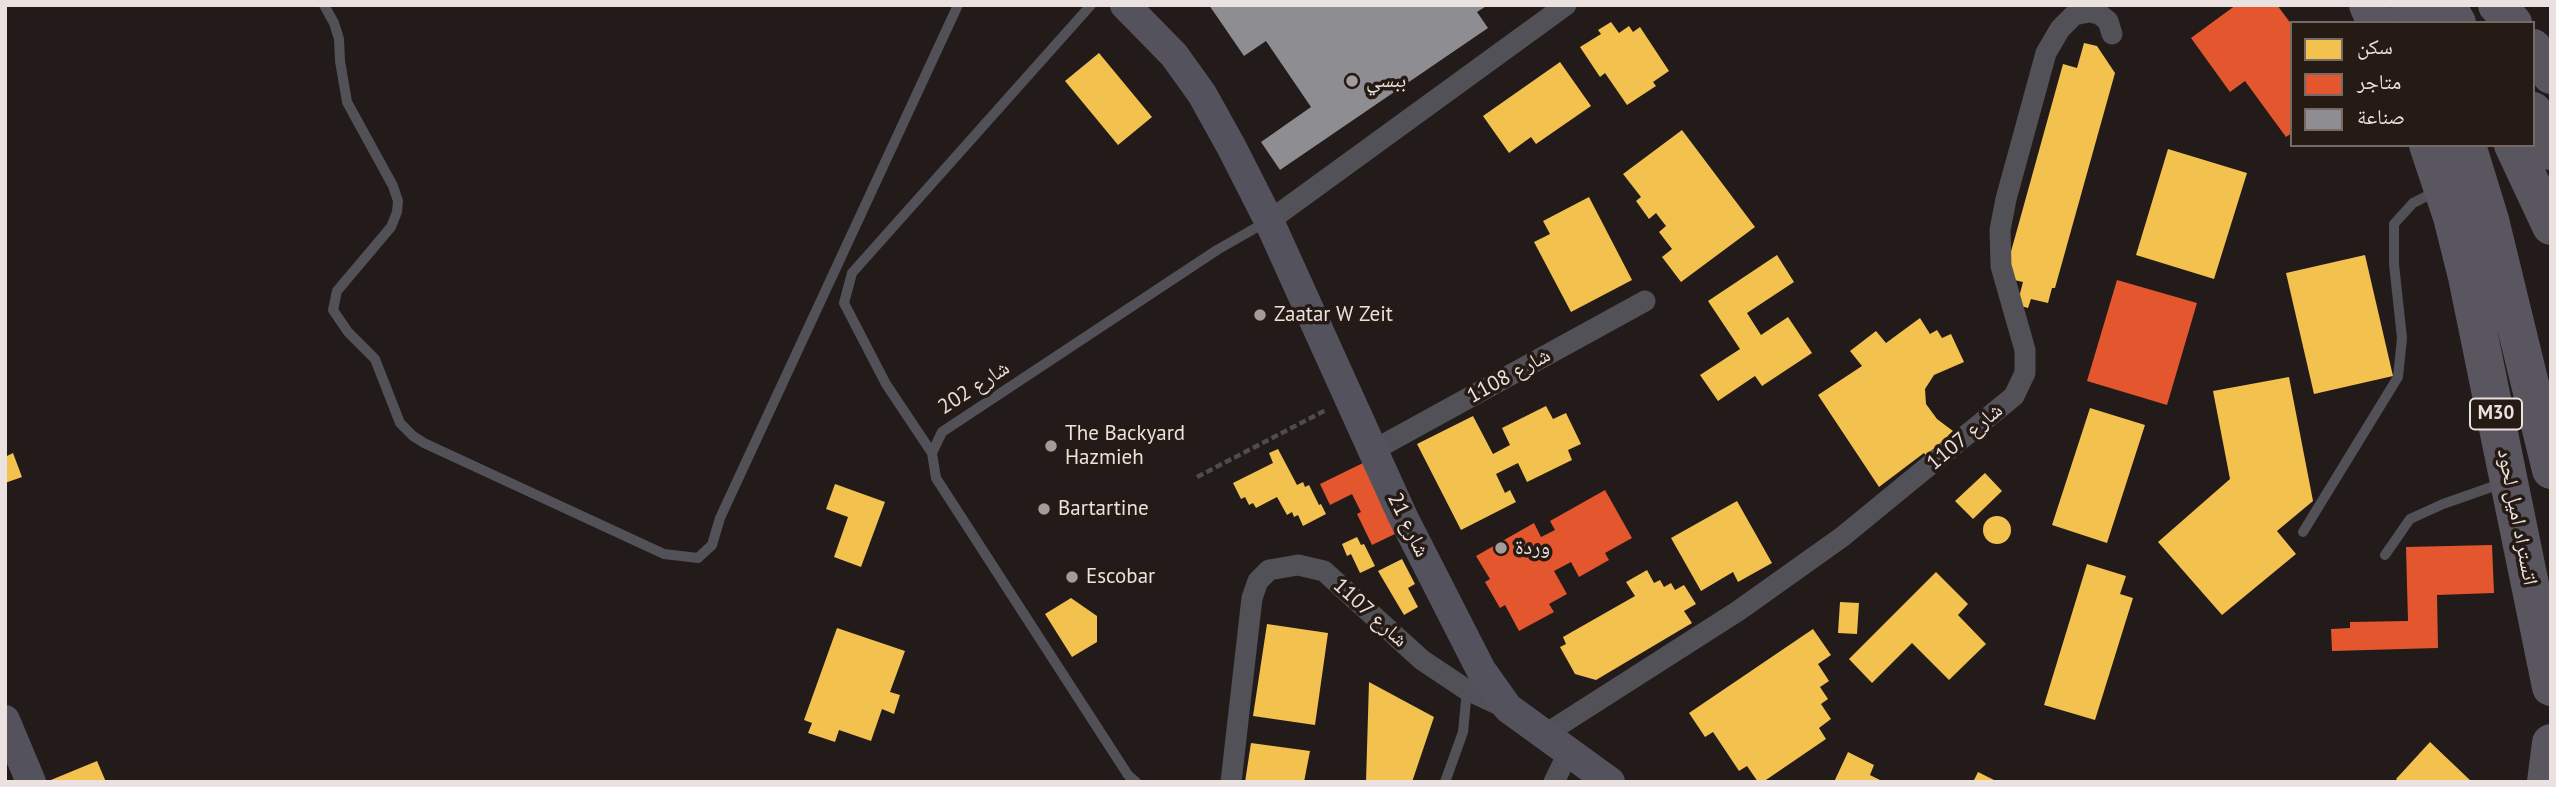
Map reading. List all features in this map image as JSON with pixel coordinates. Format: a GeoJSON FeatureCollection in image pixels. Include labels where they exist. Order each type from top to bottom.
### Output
{"type":"FeatureCollection","features":[{"type":"Feature","properties":{"kind":"highway"},"geometry":{"type":"LineString","coordinates":[[2368,5],[2375,21]]}},
{"type":"Feature","properties":{"kind":"highway"},"geometry":{"type":"LineString","coordinates":[[2409,5],[2416,21]]}},
{"type":"Feature","properties":{"kind":"highway"},"geometry":{"type":"LineString","coordinates":[[2447,5],[2456,21]]}},
{"type":"Feature","properties":{"kind":"highway"},"geometry":{"type":"LineString","coordinates":[[2482,5],[2490,21]]}},
{"type":"Feature","properties":{"kind":"highway"},"geometry":{"type":"LineString","coordinates":[[2497,5],[2511,21]]}},
{"type":"Feature","properties":{"kind":"highway"},"geometry":{"type":"LineString","coordinates":[[2535,51],[2551,75]]}},
{"type":"Feature","properties":{"kind":"highway"},"geometry":{"type":"LineString","coordinates":[[2535,115],[2551,151]]}},
{"type":"Feature","properties":{"kind":"highway","name":"اتستراد اميل لحود"},"geometry":{"type":"LineString","coordinates":[[2429,147],[2468,277],[2551,687]]}},
{"type":"Feature","properties":{"kind":"highway"},"geometry":{"type":"LineString","coordinates":[[2468,147],[2490,220],[2551,470]]}},
{"type":"Feature","properties":{"kind":"highway"},"geometry":{"type":"LineString","coordinates":[[2514,147],[2551,226]]}},
{"type":"Feature","properties":{"kind":"highway"},"geometry":{"type":"LineString","coordinates":[[2546,782],[2551,743]]}},
{"type":"Feature","properties":{"kind":"main road","name":"شارع 21"},"geometry":{"type":"LineString","coordinates":[[1125,5],[1174,55],[1202,94],[1269,221],[1372,451],[1481,670],[1508,708],[1610,782]]}},
{"type":"Feature","properties":{"kind":"main road"},"geometry":{"type":"LineString","coordinates":[[5,720],[31,782]]}},
{"type":"Feature","properties":{"kind":"street"},"geometry":{"type":"LineString","coordinates":[[1269,221],[1566,5]]}},
{"type":"Feature","properties":{"kind":"street","name":"شارع 1107"},"geometry":{"type":"LineString","coordinates":[[1544,735],[1738,611],[1831,545],[1897,494],[2014,396],[2025,373],[2025,351],[2001,266],[2000,230],[2006,199],[2046,53],[2060,29],[2074,15],[2089,12],[2108,21],[2112,34]]}},
{"type":"Feature","properties":{"kind":"street","name":"شارع 1108"},"geometry":{"type":"LineString","coordinates":[[1372,451],[1645,301]]}},
{"type":"Feature","properties":{"kind":"street","name":"شارع 1107"},"geometry":{"type":"LineString","coordinates":[[1231,782],[1252,597],[1258,581],[1269,570],[1298,565],[1324,571],[1422,660],[1467,690],[1508,708]]}},
{"type":"Feature","properties":{"kind":"street"},"geometry":{"type":"LineString","coordinates":[[1554,782],[1568,753]]}},
{"type":"Feature","properties":{"kind":"lane"},"geometry":{"type":"LineString","coordinates":[[324,5],[339,39],[347,103],[393,186],[398,201],[391,227],[337,291],[333,310],[348,332],[375,359],[400,423],[424,443],[664,554],[698,558],[712,545],[720,518],[958,5]]}},
{"type":"Feature","properties":{"kind":"lane"},"geometry":{"type":"LineString","coordinates":[[1091,5],[852,273],[844,303],[886,384],[932,453],[936,478],[1128,775],[1136,782]]}},
{"type":"Feature","properties":{"kind":"lane"},"geometry":{"type":"LineString","coordinates":[[2303,532],[2398,377],[2402,338],[2394,225],[2413,203],[2443,189]]}},
{"type":"Feature","properties":{"kind":"lane","name":"شارع 202"},"geometry":{"type":"LineString","coordinates":[[932,453],[942,432],[1217,250],[1269,221]]}},
{"type":"Feature","properties":{"kind":"lane"},"geometry":{"type":"LineString","coordinates":[[2385,555],[2410,519],[2443,504],[2509,481]]}},
{"type":"Feature","properties":{"kind":"lane"},"geometry":{"type":"LineString","coordinates":[[1445,782],[1462,732],[1467,690]]}},
{"type":"Feature","properties":{"kind":"path"},"geometry":{"type":"LineString","coordinates":[[1196,477],[1348,398]]}},
{"type":"Feature","properties":{"kind":"building: سكن"},"geometry":{"type":"Polygon","coordinates":[[[1611,22],[1619,33],[1629,26],[1633,32],[1640,27],[1669,71],[1653,82],[1656,86],[1627,105],[1605,73],[1600,77],[1580,47],[1601,34],[1598,30],[1611,22]]]}},
{"type":"Feature","properties":{"kind":"building: سكن"},"geometry":{"type":"Polygon","coordinates":[[[2084,43],[2097,46],[2115,73],[2055,288],[2052,288],[2048,303],[2031,299],[2028,308],[2017,305],[2023,282],[2010,279],[2007,266],[2063,64],[2077,68],[2084,43]]]}},
{"type":"Feature","properties":{"kind":"building: سكن"},"geometry":{"type":"Polygon","coordinates":[[[1099,53],[1152,117],[1118,145],[1065,81],[1099,53]]]}},
{"type":"Feature","properties":{"kind":"building: سكن"},"geometry":{"type":"Polygon","coordinates":[[[1560,62],[1591,106],[1536,144],[1531,137],[1509,153],[1483,116],[1560,62]]]}},
{"type":"Feature","properties":{"kind":"building: سكن"},"geometry":{"type":"Polygon","coordinates":[[[1682,130],[1755,227],[1681,282],[1662,257],[1672,249],[1659,232],[1666,226],[1656,213],[1649,219],[1636,201],[1641,197],[1623,174],[1682,130]]]}},
{"type":"Feature","properties":{"kind":"building: سكن"},"geometry":{"type":"Polygon","coordinates":[[[2168,149],[2247,173],[2214,279],[2136,255],[2168,149]]]}},
{"type":"Feature","properties":{"kind":"building: سكن"},"geometry":{"type":"Polygon","coordinates":[[[1589,197],[1632,280],[1571,312],[1534,242],[1550,234],[1543,221],[1589,197]]]}},
{"type":"Feature","properties":{"kind":"building: سكن"},"geometry":{"type":"Polygon","coordinates":[[[1777,255],[1794,282],[1747,313],[1761,335],[1788,317],[1812,353],[1762,386],[1755,376],[1718,401],[1700,375],[1740,349],[1708,301],[1777,255]]]}},
{"type":"Feature","properties":{"kind":"building: سكن"},"geometry":{"type":"Polygon","coordinates":[[[2365,255],[2393,376],[2314,394],[2286,273],[2365,255]]]}},
{"type":"Feature","properties":{"kind":"building: سكن"},"geometry":{"type":"Polygon","coordinates":[[[1920,318],[1930,334],[1937,330],[1942,338],[1951,334],[1964,362],[1934,375],[1925,389],[1926,404],[1937,419],[1953,431],[1927,457],[1924,453],[1879,487],[1818,395],[1862,366],[1850,351],[1876,331],[1886,343],[1920,318]]]}},
{"type":"Feature","properties":{"kind":"building: سكن"},"geometry":{"type":"Polygon","coordinates":[[[2289,377],[2313,501],[2277,531],[2296,554],[2222,615],[2158,542],[2230,479],[2213,391],[2289,377]]]}},
{"type":"Feature","properties":{"kind":"building: سكن"},"geometry":{"type":"Polygon","coordinates":[[[1546,406],[1553,419],[1566,413],[1581,444],[1568,450],[1572,460],[1527,482],[1518,463],[1496,474],[1505,493],[1510,490],[1516,502],[1461,530],[1417,444],[1473,416],[1493,454],[1510,445],[1502,428],[1546,406]]]}},
{"type":"Feature","properties":{"kind":"building: سكن"},"geometry":{"type":"Polygon","coordinates":[[[2090,408],[2145,425],[2107,543],[2052,525],[2090,408]]]}},
{"type":"Feature","properties":{"kind":"building: سكن"},"geometry":{"type":"Polygon","coordinates":[[[1278,449],[1297,485],[1303,482],[1305,487],[1309,485],[1326,514],[1303,526],[1298,515],[1294,517],[1292,512],[1287,515],[1277,497],[1256,508],[1253,503],[1249,505],[1245,497],[1241,499],[1233,483],[1273,463],[1269,453],[1278,449]]]}},
{"type":"Feature","properties":{"kind":"building: سكن"},"geometry":{"type":"Polygon","coordinates":[[[13,453],[22,477],[5,483],[5,457],[13,453]]]}},
{"type":"Feature","properties":{"kind":"building: سكن"},"geometry":{"type":"Polygon","coordinates":[[[1985,473],[2002,491],[1973,519],[1955,501],[1985,473]]]}},
{"type":"Feature","properties":{"kind":"building: سكن"},"geometry":{"type":"Polygon","coordinates":[[[835,484],[885,502],[861,567],[834,557],[848,517],[826,509],[835,484]]]}},
{"type":"Feature","properties":{"kind":"building: سكن"},"geometry":{"type":"Polygon","coordinates":[[[1737,501],[1772,563],[1738,582],[1733,572],[1701,591],[1671,538],[1737,501]]]}},
{"type":"Feature","properties":{"kind":"building: سكن"},"geometry":{"type":"Polygon","coordinates":[[[1997,516],[2007,520],[2011,530],[2007,540],[1997,544],[1987,540],[1983,530],[1987,520],[1997,516]]]}},
{"type":"Feature","properties":{"kind":"building: سكن"},"geometry":{"type":"Polygon","coordinates":[[[1357,537],[1361,545],[1364,544],[1375,566],[1360,573],[1351,554],[1347,556],[1342,544],[1357,537]]]}},
{"type":"Feature","properties":{"kind":"building: سكن"},"geometry":{"type":"Polygon","coordinates":[[[1402,559],[1415,584],[1408,588],[1418,607],[1404,615],[1378,571],[1402,559]]]}},
{"type":"Feature","properties":{"kind":"building: سكن"},"geometry":{"type":"Polygon","coordinates":[[[2087,564],[2126,576],[2120,594],[2133,598],[2095,720],[2044,705],[2087,564]]]}},
{"type":"Feature","properties":{"kind":"building: سكن"},"geometry":{"type":"Polygon","coordinates":[[[1647,570],[1654,583],[1660,580],[1664,587],[1671,583],[1675,590],[1684,585],[1696,604],[1684,611],[1692,623],[1596,680],[1575,674],[1560,647],[1566,644],[1563,637],[1635,596],[1626,582],[1647,570]]]}},
{"type":"Feature","properties":{"kind":"building: سكن"},"geometry":{"type":"Polygon","coordinates":[[[1936,572],[1968,604],[1958,615],[1986,644],[1949,680],[1912,643],[1872,683],[1849,659],[1936,572]]]}},
{"type":"Feature","properties":{"kind":"building: سكن"},"geometry":{"type":"Polygon","coordinates":[[[1071,598],[1097,616],[1097,642],[1072,657],[1045,614],[1071,598]]]}},
{"type":"Feature","properties":{"kind":"building: سكن"},"geometry":{"type":"Polygon","coordinates":[[[1840,602],[1859,603],[1857,634],[1838,633],[1840,602]]]}},
{"type":"Feature","properties":{"kind":"building: سكن"},"geometry":{"type":"Polygon","coordinates":[[[1267,624],[1328,633],[1315,725],[1253,716],[1267,624]]]}},
{"type":"Feature","properties":{"kind":"building: سكن"},"geometry":{"type":"Polygon","coordinates":[[[837,628],[905,651],[890,692],[900,695],[894,714],[882,709],[871,741],[839,730],[835,742],[808,733],[812,723],[804,720],[837,628]]]}},
{"type":"Feature","properties":{"kind":"building: سكن"},"geometry":{"type":"Polygon","coordinates":[[[1813,629],[1831,655],[1818,664],[1829,681],[1820,687],[1828,699],[1821,704],[1831,719],[1819,728],[1826,739],[1763,782],[1758,782],[1747,766],[1739,771],[1713,732],[1705,737],[1689,713],[1813,629]]]}},
{"type":"Feature","properties":{"kind":"building: سكن"},"geometry":{"type":"Polygon","coordinates":[[[1369,682],[1434,717],[1412,782],[1366,782],[1369,682]]]}},
{"type":"Feature","properties":{"kind":"building: سكن"},"geometry":{"type":"Polygon","coordinates":[[[2430,742],[2472,782],[2399,782],[2396,779],[2430,742]]]}},
{"type":"Feature","properties":{"kind":"building: سكن"},"geometry":{"type":"Polygon","coordinates":[[[1251,743],[1310,751],[1304,782],[1245,782],[1251,743]]]}},
{"type":"Feature","properties":{"kind":"building: سكن"},"geometry":{"type":"Polygon","coordinates":[[[1848,752],[1874,765],[1870,775],[1884,782],[1834,782],[1848,752]]]}},
{"type":"Feature","properties":{"kind":"building: سكن"},"geometry":{"type":"Polygon","coordinates":[[[97,761],[106,782],[46,782],[97,761]]]}},
{"type":"Feature","properties":{"kind":"building: سكن"},"geometry":{"type":"Polygon","coordinates":[[[1978,772],[1998,782],[1973,782],[1978,772]]]}},
{"type":"Feature","properties":{"kind":"building: متاجر"},"geometry":{"type":"Polygon","coordinates":[[[2236,5],[2277,5],[2290,22],[2290,134],[2286,137],[2245,81],[2230,92],[2191,38],[2236,5]]]}},
{"type":"Feature","properties":{"kind":"building: متاجر"},"geometry":{"type":"Polygon","coordinates":[[[2117,280],[2197,303],[2167,405],[2087,381],[2117,280]]]}},
{"type":"Feature","properties":{"kind":"building: متاجر"},"geometry":{"type":"Polygon","coordinates":[[[1363,463],[1397,533],[1372,545],[1357,514],[1361,512],[1352,494],[1330,505],[1320,484],[1363,463]]]}},
{"type":"Feature","properties":{"kind":"building: متاجر"},"geometry":{"type":"Polygon","coordinates":[[[1605,490],[1632,538],[1605,553],[1609,560],[1579,577],[1571,562],[1554,571],[1567,594],[1549,604],[1554,612],[1519,631],[1505,605],[1500,608],[1485,582],[1490,579],[1476,556],[1534,523],[1541,537],[1555,530],[1550,521],[1605,490]]]}},
{"type":"Feature","properties":{"kind":"building: متاجر"},"geometry":{"type":"Polygon","coordinates":[[[2492,545],[2494,593],[2437,595],[2438,648],[2332,651],[2331,629],[2350,628],[2350,622],[2408,621],[2406,547],[2492,545]]]}},
{"type":"Feature","properties":{"kind":"building: صناعة","name":"ببسي"},"geometry":{"type":"Polygon","coordinates":[[[1209,5],[1488,5],[1477,12],[1488,28],[1280,170],[1261,142],[1311,107],[1266,41],[1244,56],[1209,5]]]}},
{"type":"Feature","properties":{"kind":"place","name":"ببسي"},"geometry":{"type":"Point","coordinates":[1352,81]}},
{"type":"Feature","properties":{"kind":"place","name":"Zaatar W Zeit"},"geometry":{"type":"Point","coordinates":[1260,315]}},
{"type":"Feature","properties":{"kind":"place","name":"The Backyard Hazmieh"},"geometry":{"type":"Point","coordinates":[1051,446]}},
{"type":"Feature","properties":{"kind":"place","name":"Bartartine"},"geometry":{"type":"Point","coordinates":[1044,509]}},
{"type":"Feature","properties":{"kind":"place","name":"وردة"},"geometry":{"type":"Point","coordinates":[1501,548]}},
{"type":"Feature","properties":{"kind":"place","name":"Escobar"},"geometry":{"type":"Point","coordinates":[1072,577]}}]}
